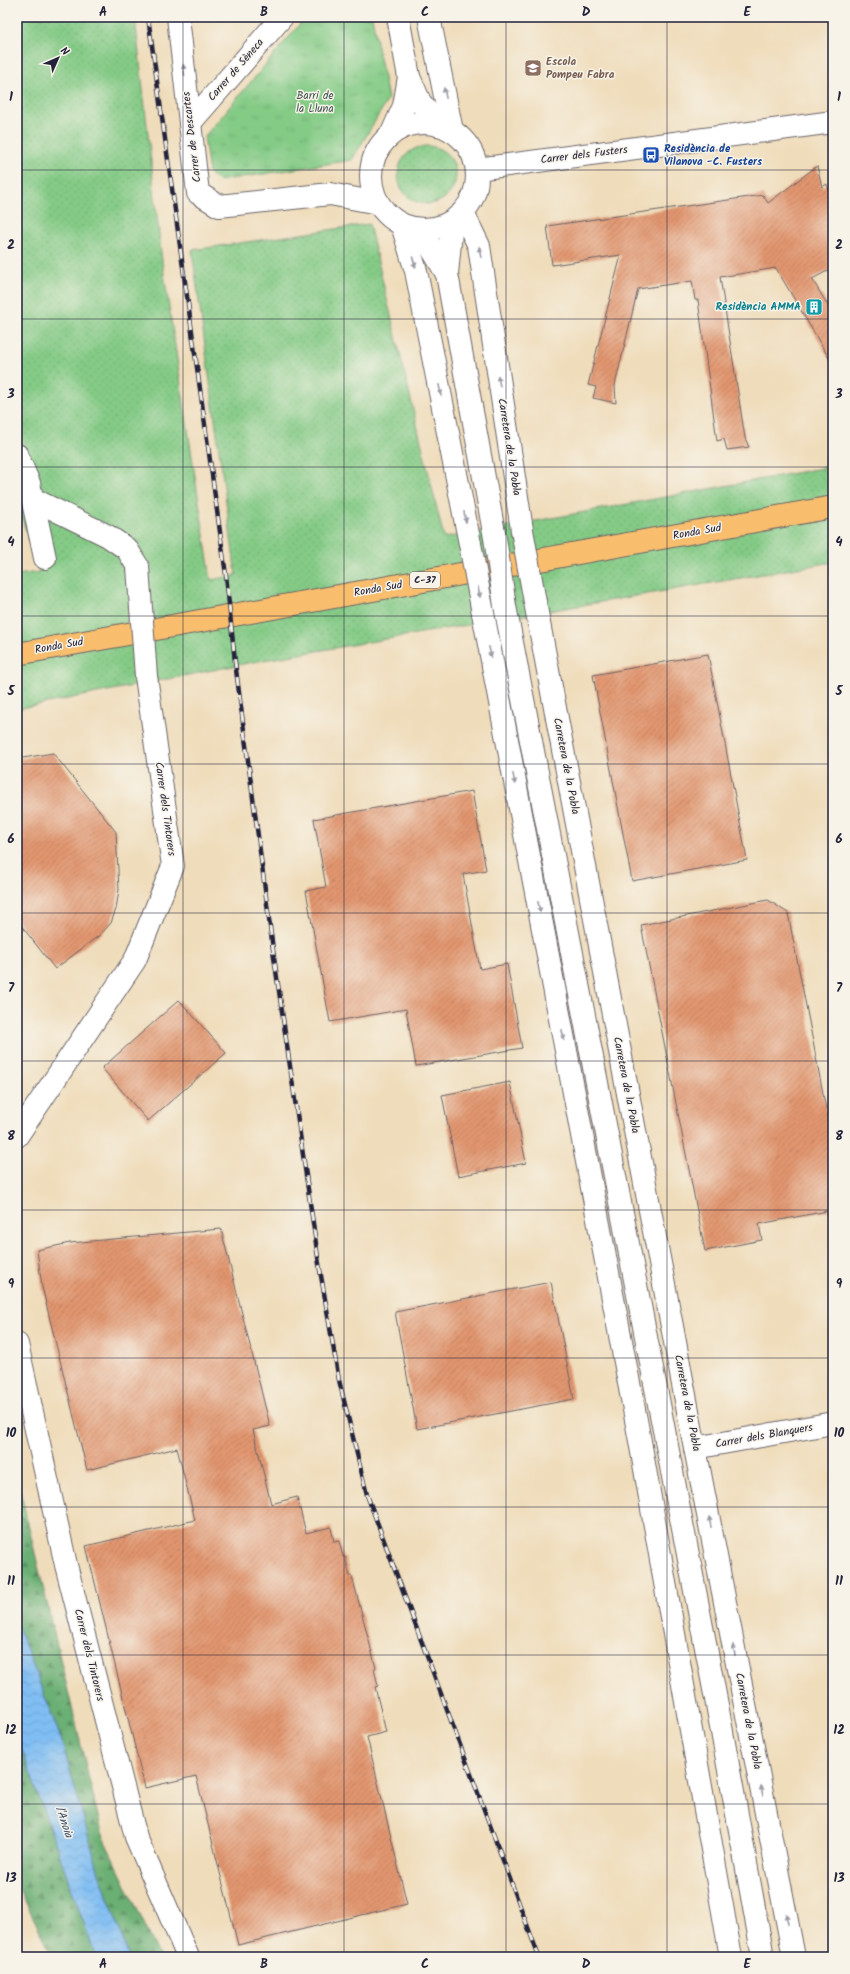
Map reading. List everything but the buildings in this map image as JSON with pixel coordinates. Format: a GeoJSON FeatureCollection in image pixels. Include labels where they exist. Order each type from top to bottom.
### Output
{"type":"FeatureCollection","features":[{"type":"Feature","properties":{"kind":"highway","name":"Ronda Sud"},"geometry":{"type":"LineString","coordinates":[[17,654],[833,507]]}},
{"type":"Feature","properties":{"kind":"street","name":"Carrer de Descartes"},"geometry":{"type":"LineString","coordinates":[[178,17],[198,193],[219,206],[330,194],[378,203]]}},
{"type":"Feature","properties":{"kind":"street","name":"Carrer de Sèneca"},"geometry":{"type":"LineString","coordinates":[[190,123],[266,25],[282,17]]}},
{"type":"Feature","properties":{"kind":"street"},"geometry":{"type":"LineString","coordinates":[[398,17],[409,77],[420,102],[445,128],[464,141],[472,154],[477,169],[477,185],[472,200],[457,217],[436,228],[411,227],[388,216],[378,203],[372,189],[371,173],[374,158],[381,144],[392,133],[406,126],[422,123],[445,128]]}},
{"type":"Feature","properties":{"kind":"street"},"geometry":{"type":"LineString","coordinates":[[429,17],[445,128]]}},
{"type":"Feature","properties":{"kind":"street"},"geometry":{"type":"LineString","coordinates":[[392,133],[404,106],[409,77]]}},
{"type":"Feature","properties":{"kind":"street","name":"Carrer dels Fusters"},"geometry":{"type":"LineString","coordinates":[[477,169],[833,122]]}},
{"type":"Feature","properties":{"kind":"street","name":"Carrer de Descartes"},"geometry":{"type":"LineString","coordinates":[[330,194],[371,173]]}},
{"type":"Feature","properties":{"kind":"street"},"geometry":{"type":"LineString","coordinates":[[457,217],[447,274],[495,538],[505,606],[716,1702],[763,1957]]}},
{"type":"Feature","properties":{"kind":"street","name":"Carretera de la Pobla"},"geometry":{"type":"LineString","coordinates":[[457,217],[479,246],[522,530],[535,602],[695,1448],[794,1957]]}},
{"type":"Feature","properties":{"kind":"street"},"geometry":{"type":"LineString","coordinates":[[411,227],[447,274]]}},
{"type":"Feature","properties":{"kind":"street"},"geometry":{"type":"LineString","coordinates":[[411,227],[416,271],[470,544],[640,1441],[731,1957]]}},
{"type":"Feature","properties":{"kind":"street"},"geometry":{"type":"LineString","coordinates":[[17,454],[29,483],[45,558]]}},
{"type":"Feature","properties":{"kind":"street","name":"Carrer dels Tintorers"},"geometry":{"type":"LineString","coordinates":[[17,1136],[135,960],[173,866],[146,676],[138,567],[128,549],[108,536],[32,499]]}},
{"type":"Feature","properties":{"kind":"street","name":"Carrer dels Tintorers"},"geometry":{"type":"LineString","coordinates":[[17,1344],[66,1565],[136,1837],[188,1957]]}},
{"type":"Feature","properties":{"kind":"street","name":"Carrer dels Blanquers"},"geometry":{"type":"LineString","coordinates":[[695,1448],[833,1423]]}},
{"type":"Feature","properties":{"kind":"green space"},"geometry":{"type":"Polygon","coordinates":[[[17,17],[135,17],[162,261],[211,580],[236,575],[192,250],[369,224],[444,538],[833,466],[833,562],[253,662],[17,709],[17,575],[39,572],[17,502],[17,17]]]}},
{"type":"Feature","properties":{"kind":"green space","name":"Barri de la Lluna"},"geometry":{"type":"Polygon","coordinates":[[[306,17],[372,17],[388,99],[352,160],[218,181],[209,173],[204,137],[306,17]]]}},
{"type":"Feature","properties":{"kind":"green space"},"geometry":{"type":"Polygon","coordinates":[[[427,146],[438,148],[451,159],[454,164],[456,175],[454,186],[443,199],[438,202],[427,204],[416,202],[403,191],[400,186],[398,175],[400,164],[411,151],[416,148],[427,146]]]}},
{"type":"Feature","properties":{"kind":"green space"},"geometry":{"type":"Polygon","coordinates":[[[17,1478],[28,1524],[17,1512],[17,1478]]]}},
{"type":"Feature","properties":{"kind":"green space"},"geometry":{"type":"Polygon","coordinates":[[[17,1512],[28,1524],[103,1837],[160,1957],[129,1957],[98,1870],[61,1739],[17,1624],[17,1512]]]}},
{"type":"Feature","properties":{"kind":"green space"},"geometry":{"type":"Polygon","coordinates":[[[17,1736],[96,1957],[53,1957],[17,1885],[17,1736]]]}},
{"type":"Feature","properties":{"kind":"water","name":"l'Anoia"},"geometry":{"type":"Polygon","coordinates":[[[17,1624],[61,1739],[98,1870],[129,1957],[96,1957],[17,1736],[17,1624]]]}},
{"type":"Feature","properties":{"kind":"railway"},"geometry":{"type":"LineString","coordinates":[[148,17],[226,575],[235,662],[274,957],[319,1264],[339,1380],[367,1495],[539,1957]]}},
{"type":"Feature","properties":{"kind":"place","name":"Escola Pompeu Fabra"},"geometry":{"type":"Point","coordinates":[533,68]}},
{"type":"Feature","properties":{"kind":"place","name":"Residència de Vilanova -C. Fusters"},"geometry":{"type":"Point","coordinates":[651,155]}},
{"type":"Feature","properties":{"kind":"place","name":"Residència AMMA"},"geometry":{"type":"Point","coordinates":[814,307]}}]}
